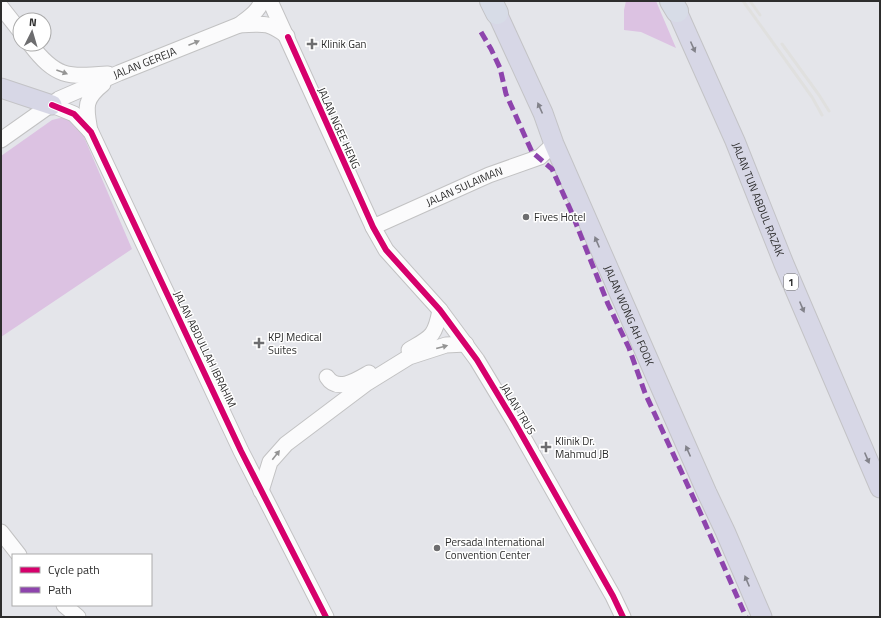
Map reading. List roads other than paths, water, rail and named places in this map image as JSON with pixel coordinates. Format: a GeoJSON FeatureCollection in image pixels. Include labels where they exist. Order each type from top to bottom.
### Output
{"type":"FeatureCollection","features":[{"type":"Feature","properties":{"kind":"main road","name":"JALAN WONG AH FOOK"},"geometry":{"type":"LineString","coordinates":[[494,5],[543,113],[554,144],[762,617]]}},
{"type":"Feature","properties":{"kind":"main road","name":"JALAN TUN ABDUL RAZAK"},"geometry":{"type":"LineString","coordinates":[[674,6],[735,141],[805,314],[880,488]]}},
{"type":"Feature","properties":{"kind":"main road"},"geometry":{"type":"LineString","coordinates":[[1,88],[52,104]]}},
{"type":"Feature","properties":{"kind":"street","name":"JALAN GEREJA"},"geometry":{"type":"LineString","coordinates":[[1,140],[59,99],[239,25],[254,14],[260,7],[269,3]]}},
{"type":"Feature","properties":{"kind":"street","name":"JALAN NGEE HENG"},"geometry":{"type":"LineString","coordinates":[[269,3],[288,37],[373,227]]}},
{"type":"Feature","properties":{"kind":"street"},"geometry":{"type":"LineString","coordinates":[[1,7],[12,21]]}},
{"type":"Feature","properties":{"kind":"street","name":"JALAN GEREJA"},"geometry":{"type":"LineString","coordinates":[[239,25],[272,25],[288,37]]}},
{"type":"Feature","properties":{"kind":"street"},"geometry":{"type":"LineString","coordinates":[[36,52],[43,61],[54,69],[65,74],[82,76],[119,74]]}},
{"type":"Feature","properties":{"kind":"street","name":"JALAN ABDULLAH IBRAHIM"},"geometry":{"type":"LineString","coordinates":[[119,74],[93,92],[90,96],[86,112],[90,132],[261,491],[322,615]]}},
{"type":"Feature","properties":{"kind":"street","name":"JALAN ABDULLAH IBRAHIM"},"geometry":{"type":"LineString","coordinates":[[52,104],[74,114],[90,132]]}},
{"type":"Feature","properties":{"kind":"street","name":"JALAN SULAIMAN"},"geometry":{"type":"LineString","coordinates":[[373,227],[489,176],[540,157],[554,144]]}},
{"type":"Feature","properties":{"kind":"street","name":"JALAN TRUS"},"geometry":{"type":"LineString","coordinates":[[373,227],[386,250],[440,310],[466,344],[515,423],[613,596],[620,615]]}},
{"type":"Feature","properties":{"kind":"street"},"geometry":{"type":"LineString","coordinates":[[327,378],[336,385],[342,385],[356,380],[428,339],[437,328],[440,310]]}},
{"type":"Feature","properties":{"kind":"street"},"geometry":{"type":"LineString","coordinates":[[261,491],[270,462],[286,444],[367,382],[409,357],[446,345],[466,344]]}},
{"type":"Feature","properties":{"kind":"street"},"geometry":{"type":"LineString","coordinates":[[1,532],[18,554]]}},
{"type":"Feature","properties":{"kind":"street"},"geometry":{"type":"LineString","coordinates":[[65,606],[78,617]]}},
{"type":"Feature","properties":{"kind":"railway"},"geometry":{"type":"LineString","coordinates":[[743,1],[812,97],[822,115]]}},
{"type":"Feature","properties":{"kind":"railway"},"geometry":{"type":"LineString","coordinates":[[750,1],[760,15]]}},
{"type":"Feature","properties":{"kind":"railway"},"geometry":{"type":"LineString","coordinates":[[782,44],[829,111]]}},
{"type":"Feature","properties":{"kind":"place","name":"Klinik Gan"},"geometry":{"type":"Point","coordinates":[312,44]}},
{"type":"Feature","properties":{"kind":"place","name":"Fives Hotel"},"geometry":{"type":"Point","coordinates":[526,217]}},
{"type":"Feature","properties":{"kind":"place","name":"KPJ Medical Suites"},"geometry":{"type":"Point","coordinates":[259,343]}},
{"type":"Feature","properties":{"kind":"place","name":"Klinik Dr. Mahmud JB"},"geometry":{"type":"Point","coordinates":[546,447]}},
{"type":"Feature","properties":{"kind":"place","name":"Persada International Convention Center"},"geometry":{"type":"Point","coordinates":[437,548]}}]}
